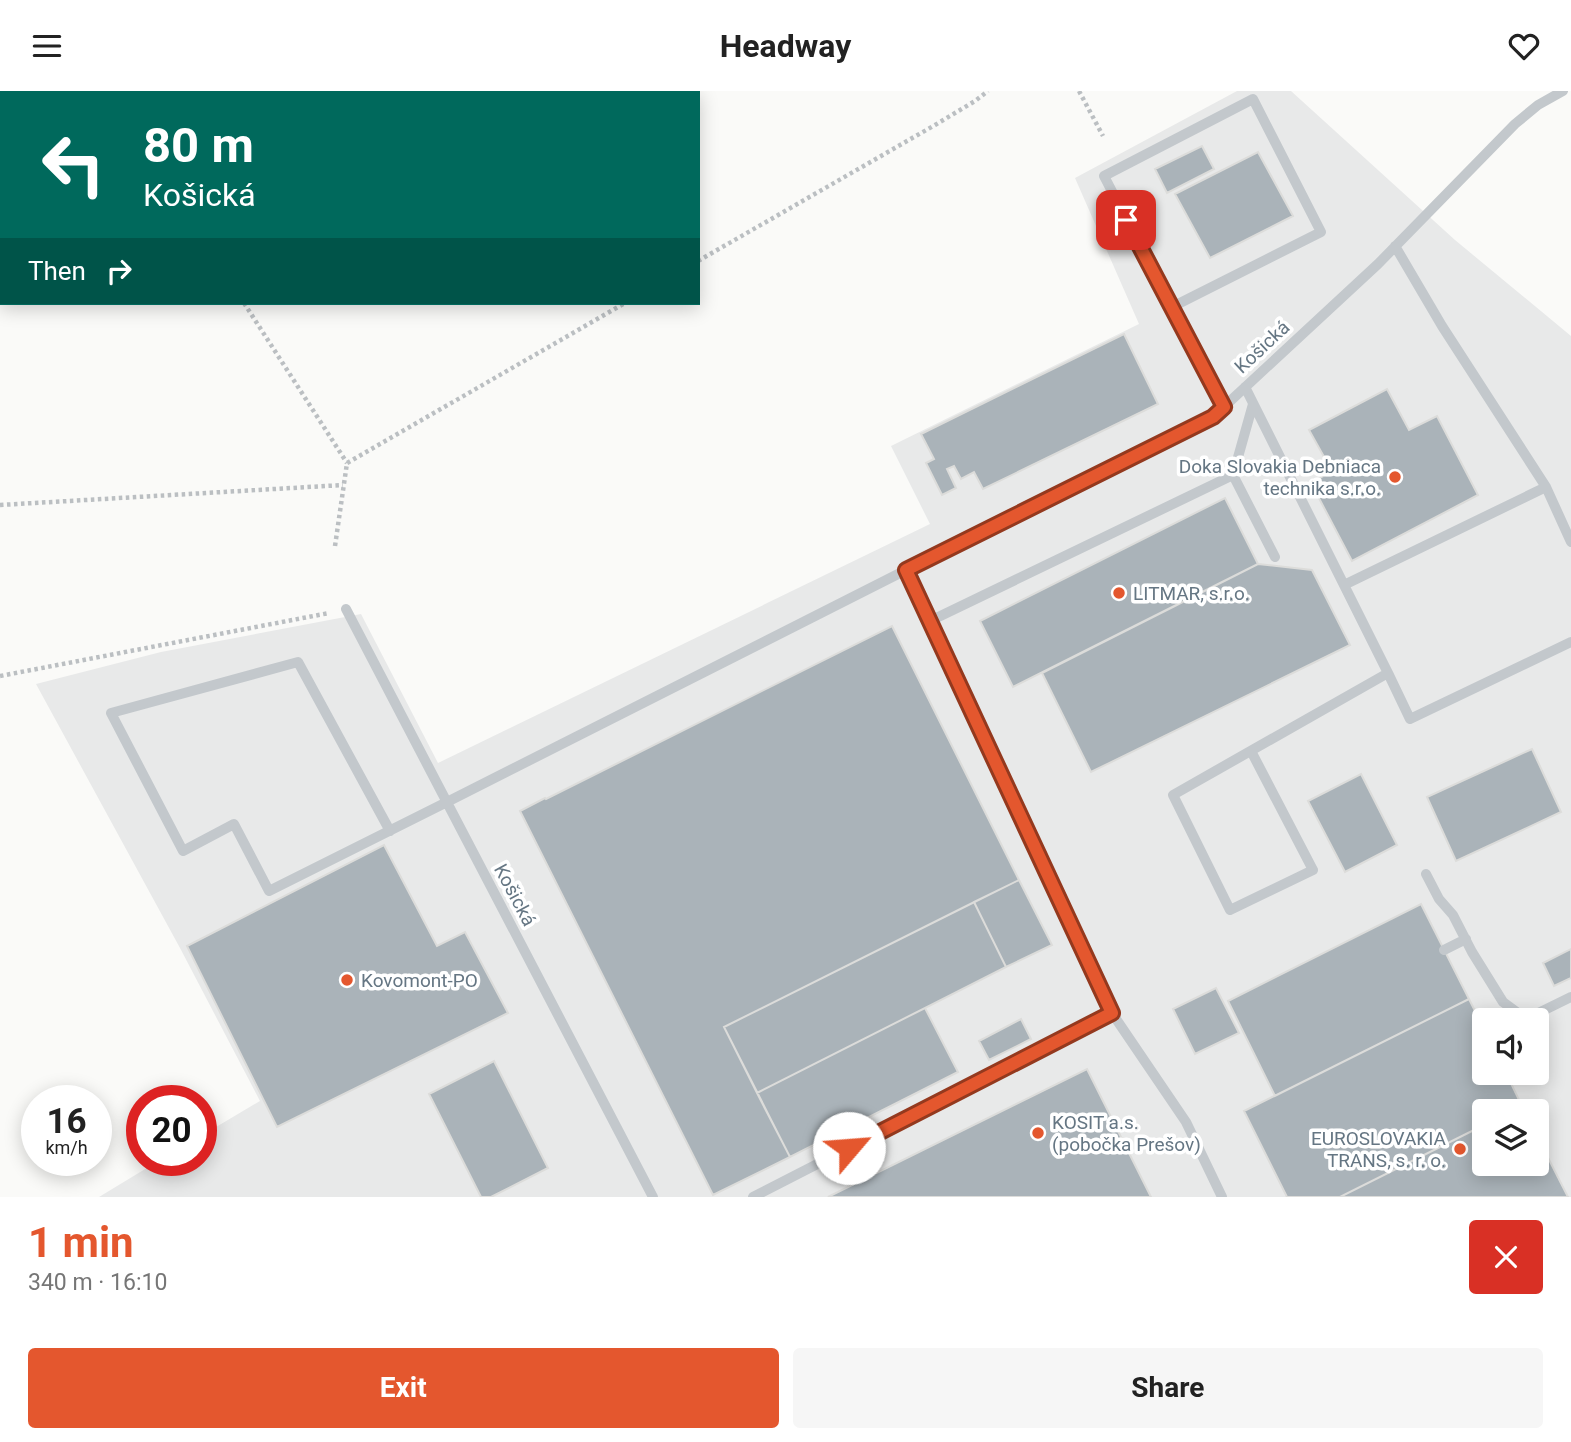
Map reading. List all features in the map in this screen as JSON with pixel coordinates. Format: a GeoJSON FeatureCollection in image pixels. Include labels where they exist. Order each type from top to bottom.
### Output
{"type":"FeatureCollection","features":[{"type":"Feature","properties":{"kind":"lane"},"geometry":{"type":"LineString","coordinates":[[1560,93],[1571,94]]}},
{"type":"Feature","properties":{"kind":"lane","name":"Košická"},"geometry":{"type":"LineString","coordinates":[[390,831],[298,661],[111,713],[183,851],[234,824],[269,891],[390,831],[906,570],[1213,417],[1378,264],[1516,124],[1538,105],[1560,93]]}},
{"type":"Feature","properties":{"kind":"lane"},"geometry":{"type":"LineString","coordinates":[[1172,307],[1321,232],[1253,99],[1104,176],[1172,307],[1224,407]]}},
{"type":"Feature","properties":{"kind":"lane"},"geometry":{"type":"LineString","coordinates":[[1395,246],[1442,326],[1546,487],[1571,542]]}},
{"type":"Feature","properties":{"kind":"lane"},"geometry":{"type":"LineString","coordinates":[[1245,387],[1410,719],[1571,642]]}},
{"type":"Feature","properties":{"kind":"lane"},"geometry":{"type":"LineString","coordinates":[[1253,404],[1233,475],[1275,557]]}},
{"type":"Feature","properties":{"kind":"lane"},"geometry":{"type":"LineString","coordinates":[[930,621],[1233,475]]}},
{"type":"Feature","properties":{"kind":"lane"},"geometry":{"type":"LineString","coordinates":[[1344,585],[1546,487]]}},
{"type":"Feature","properties":{"kind":"lane"},"geometry":{"type":"LineString","coordinates":[[906,570],[1112,1013],[1186,1122],[1222,1197]]}},
{"type":"Feature","properties":{"kind":"lane","name":"Košická"},"geometry":{"type":"LineString","coordinates":[[346,609],[653,1197]]}},
{"type":"Feature","properties":{"kind":"lane"},"geometry":{"type":"LineString","coordinates":[[1251,751],[1313,870],[1230,910],[1172,795],[1388,673]]}},
{"type":"Feature","properties":{"kind":"lane"},"geometry":{"type":"LineString","coordinates":[[1426,874],[1503,1002],[1526,1019],[1571,997]]}},
{"type":"Feature","properties":{"kind":"lane"},"geometry":{"type":"LineString","coordinates":[[1444,950],[1466,939]]}},
{"type":"Feature","properties":{"kind":"lane"},"geometry":{"type":"LineString","coordinates":[[753,1197],[1112,1013]]}},
{"type":"Feature","properties":{"kind":"path"},"geometry":{"type":"LineString","coordinates":[[700,260],[936,125],[988,91]]}},
{"type":"Feature","properties":{"kind":"path"},"geometry":{"type":"LineString","coordinates":[[1079,91],[1103,136]]}},
{"type":"Feature","properties":{"kind":"path"},"geometry":{"type":"LineString","coordinates":[[245,305],[347,463],[335,546]]}},
{"type":"Feature","properties":{"kind":"path"},"geometry":{"type":"LineString","coordinates":[[347,463],[622,305]]}},
{"type":"Feature","properties":{"kind":"path"},"geometry":{"type":"LineString","coordinates":[[0,505],[344,485]]}},
{"type":"Feature","properties":{"kind":"path"},"geometry":{"type":"LineString","coordinates":[[0,675],[346,609]]}},
{"type":"Feature","properties":{"kind":"shaded area"},"geometry":{"type":"Polygon","coordinates":[[[1237,91],[1291,91],[1455,240],[1571,336],[1571,1197],[99,1197],[134,1176],[217,1176],[217,1127],[260,1101],[36,684],[161,652],[361,614],[438,763],[930,524],[891,446],[1139,324],[1075,178],[1237,91]]]}},
{"type":"Feature","properties":{"kind":"building"},"geometry":{"type":"Polygon","coordinates":[[[1202,146],[1214,169],[1167,193],[1155,169],[1202,146]]]}},
{"type":"Feature","properties":{"kind":"building"},"geometry":{"type":"Polygon","coordinates":[[[1258,152],[1293,216],[1210,258],[1175,194],[1258,152]]]}},
{"type":"Feature","properties":{"kind":"building"},"geometry":{"type":"Polygon","coordinates":[[[1124,334],[1158,404],[983,489],[974,472],[961,479],[954,466],[947,469],[956,488],[942,495],[926,463],[934,459],[921,434],[1124,334]]]}},
{"type":"Feature","properties":{"kind":"building","name":"Doka Slovakia Debniaca technika s.r.o."},"geometry":{"type":"Polygon","coordinates":[[[1387,389],[1409,430],[1437,416],[1478,495],[1352,561],[1311,483],[1332,471],[1309,430],[1387,389]]]}},
{"type":"Feature","properties":{"kind":"building","name":"LITMAR, s.r.o."},"geometry":{"type":"Polygon","coordinates":[[[1225,498],[1258,564],[1013,687],[980,621],[1225,498]]]}},
{"type":"Feature","properties":{"kind":"building"},"geometry":{"type":"Polygon","coordinates":[[[1258,564],[1312,570],[1350,645],[1091,772],[1042,673],[1258,564]]]}},
{"type":"Feature","properties":{"kind":"building"},"geometry":{"type":"Polygon","coordinates":[[[892,626],[1019,880],[724,1027],[790,1157],[713,1195],[520,811],[892,626]]]}},
{"type":"Feature","properties":{"kind":"building"},"geometry":{"type":"Polygon","coordinates":[[[1532,749],[1561,812],[1456,861],[1427,797],[1532,749]]]}},
{"type":"Feature","properties":{"kind":"building"},"geometry":{"type":"Polygon","coordinates":[[[1361,774],[1397,845],[1345,872],[1308,801],[1361,774]]]}},
{"type":"Feature","properties":{"kind":"building","name":"Kovomont-PO"},"geometry":{"type":"Polygon","coordinates":[[[384,845],[437,946],[465,932],[508,1013],[277,1127],[187,946],[384,845]]]}},
{"type":"Feature","properties":{"kind":"building"},"geometry":{"type":"Polygon","coordinates":[[[1019,880],[1052,945],[1006,967],[974,902],[1019,880]]]}},
{"type":"Feature","properties":{"kind":"building"},"geometry":{"type":"Polygon","coordinates":[[[974,902],[1006,967],[757,1093],[724,1027],[974,902]]]}},
{"type":"Feature","properties":{"kind":"building"},"geometry":{"type":"Polygon","coordinates":[[[1421,904],[1469,999],[1275,1096],[1228,1001],[1421,904]]]}},
{"type":"Feature","properties":{"kind":"building"},"geometry":{"type":"Polygon","coordinates":[[[1571,949],[1571,978],[1554,986],[1543,963],[1571,949]]]}},
{"type":"Feature","properties":{"kind":"building"},"geometry":{"type":"Polygon","coordinates":[[[1216,988],[1239,1033],[1195,1054],[1173,1009],[1216,988]]]}},
{"type":"Feature","properties":{"kind":"building"},"geometry":{"type":"Polygon","coordinates":[[[1469,999],[1474,1008],[1472,1085],[1512,1085],[1519,1099],[1472,1099],[1472,1131],[1340,1197],[1287,1197],[1244,1111],[1469,999]]]}},
{"type":"Feature","properties":{"kind":"building"},"geometry":{"type":"Polygon","coordinates":[[[925,1008],[958,1072],[790,1157],[757,1093],[925,1008]]]}},
{"type":"Feature","properties":{"kind":"building"},"geometry":{"type":"Polygon","coordinates":[[[1021,1019],[1031,1039],[989,1060],[979,1041],[1021,1019]]]}},
{"type":"Feature","properties":{"kind":"building"},"geometry":{"type":"Polygon","coordinates":[[[494,1061],[548,1168],[491,1197],[481,1197],[429,1094],[494,1061]]]}},
{"type":"Feature","properties":{"kind":"building","name":"KOSIT a.s. (pobočka Prešov)"},"geometry":{"type":"Polygon","coordinates":[[[1087,1069],[1151,1197],[828,1197],[1087,1069]]]}},
{"type":"Feature","properties":{"kind":"building","name":"EUROSLOVAKIA TRANS, s. r. o."},"geometry":{"type":"Polygon","coordinates":[[[1472,1131],[1472,1176],[1549,1176],[1549,1160],[1568,1197],[1340,1197],[1472,1131]]]}},
{"type":"Feature","properties":{"kind":"place","name":"Doka Slovakia Debniaca technika s.r.o."},"geometry":{"type":"Point","coordinates":[1395,477]}},
{"type":"Feature","properties":{"kind":"place","name":"LITMAR, s.r.o."},"geometry":{"type":"Point","coordinates":[1119,593]}},
{"type":"Feature","properties":{"kind":"place","name":"Kovomont-PO"},"geometry":{"type":"Point","coordinates":[347,980]}},
{"type":"Feature","properties":{"kind":"place","name":"KOSIT a.s. (pobočka Prešov)"},"geometry":{"type":"Point","coordinates":[1038,1133]}},
{"type":"Feature","properties":{"kind":"place","name":"EUROSLOVAKIA TRANS, s. r. o."},"geometry":{"type":"Point","coordinates":[1460,1149]}},
{"type":"Feature","properties":{"kind":"route"},"geometry":{"type":"LineString","coordinates":[[849,1148],[1112,1013],[906,570],[1213,417],[1224,407],[1126,220]]}}]}
